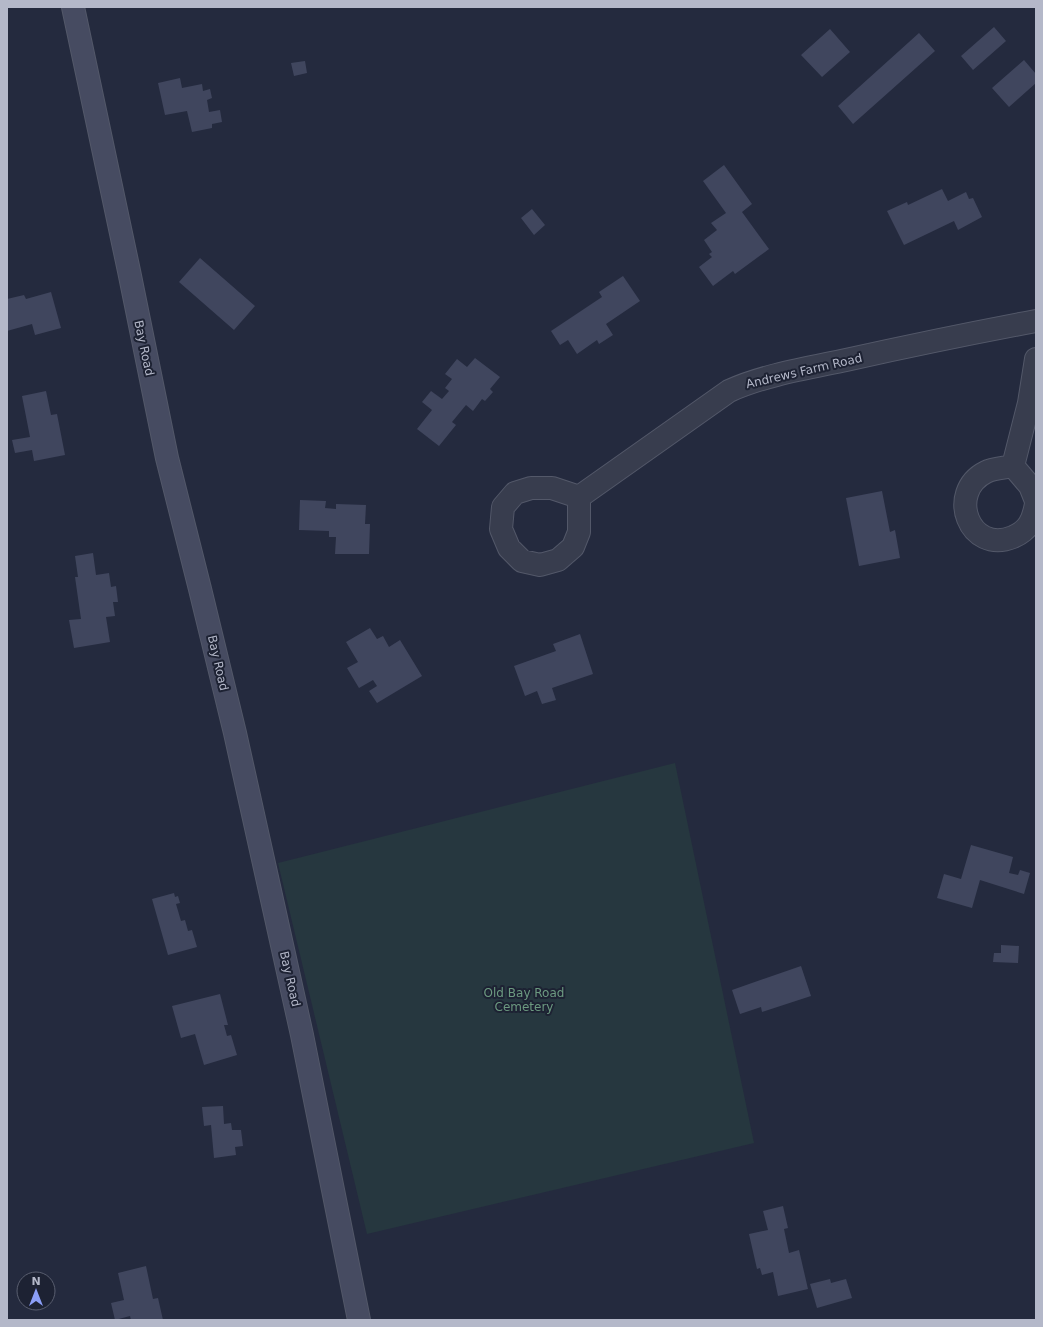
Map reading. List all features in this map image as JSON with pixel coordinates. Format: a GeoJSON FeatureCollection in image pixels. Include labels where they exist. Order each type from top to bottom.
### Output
{"type":"FeatureCollection","features":[{"type":"Feature","properties":{"kind":"main road","name":"Bay Road"},"geometry":{"type":"LineString","coordinates":[[73,7],[128,264],[167,458],[235,733],[302,1035],[359,1320]]}},
{"type":"Feature","properties":{"kind":"street","name":"Andrews Farm Road"},"geometry":{"type":"LineString","coordinates":[[579,497],[728,391],[744,384],[837,362],[1036,321]]}},
{"type":"Feature","properties":{"kind":"street"},"geometry":{"type":"LineString","coordinates":[[1013,466],[1029,403],[1036,359]]}},
{"type":"Feature","properties":{"kind":"street"},"geometry":{"type":"LineString","coordinates":[[1013,466],[1030,486],[1036,502],[1032,520],[1022,533],[1005,540],[993,540],[980,535],[967,519],[965,498],[972,483],[986,472],[1013,466]]}},
{"type":"Feature","properties":{"kind":"green space","name":"Old Bay Road Cemetery"},"geometry":{"type":"Polygon","coordinates":[[[675,763],[754,1143],[367,1234],[278,863],[675,763]]]}},
{"type":"Feature","properties":{"kind":"building"},"geometry":{"type":"Polygon","coordinates":[[[994,27],[1006,41],[973,70],[961,56],[994,27]]]}},
{"type":"Feature","properties":{"kind":"building"},"geometry":{"type":"Polygon","coordinates":[[[830,29],[850,52],[822,77],[801,55],[830,29]]]}},
{"type":"Feature","properties":{"kind":"building"},"geometry":{"type":"Polygon","coordinates":[[[919,33],[935,51],[853,124],[838,106],[919,33]]]}},
{"type":"Feature","properties":{"kind":"building"},"geometry":{"type":"Polygon","coordinates":[[[1024,60],[1036,74],[1036,83],[1009,107],[992,88],[1024,60]]]}},
{"type":"Feature","properties":{"kind":"building"},"geometry":{"type":"Polygon","coordinates":[[[305,61],[307,73],[294,76],[291,63],[305,61]]]}},
{"type":"Feature","properties":{"kind":"building"},"geometry":{"type":"Polygon","coordinates":[[[180,78],[182,88],[202,84],[203,91],[210,89],[212,98],[207,100],[209,112],[220,110],[222,122],[212,124],[212,128],[192,132],[187,111],[165,115],[158,83],[180,78]]]}},
{"type":"Feature","properties":{"kind":"building"},"geometry":{"type":"Polygon","coordinates":[[[724,165],[752,204],[742,212],[769,249],[735,274],[733,271],[713,286],[699,267],[712,257],[709,254],[712,252],[704,240],[717,230],[711,223],[726,213],[703,181],[724,165]]]}},
{"type":"Feature","properties":{"kind":"building"},"geometry":{"type":"Polygon","coordinates":[[[942,189],[948,201],[966,192],[969,199],[973,198],[982,217],[958,230],[954,221],[904,245],[887,211],[907,202],[908,205],[942,189]]]}},
{"type":"Feature","properties":{"kind":"building"},"geometry":{"type":"Polygon","coordinates":[[[532,209],[545,225],[534,235],[521,218],[532,209]]]}},
{"type":"Feature","properties":{"kind":"building"},"geometry":{"type":"Polygon","coordinates":[[[200,258],[255,306],[234,330],[179,282],[200,258]]]}},
{"type":"Feature","properties":{"kind":"building"},"geometry":{"type":"Polygon","coordinates":[[[623,276],[640,301],[606,324],[613,335],[599,344],[597,340],[577,354],[568,340],[560,345],[551,331],[602,297],[599,292],[623,276]]]}},
{"type":"Feature","properties":{"kind":"building"},"geometry":{"type":"Polygon","coordinates":[[[51,292],[61,328],[35,335],[32,324],[7,331],[7,299],[24,295],[26,299],[51,292]]]}},
{"type":"Feature","properties":{"kind":"building"},"geometry":{"type":"Polygon","coordinates":[[[475,358],[500,377],[490,389],[493,392],[485,401],[482,399],[473,411],[466,405],[452,422],[456,425],[439,446],[417,429],[432,410],[422,402],[431,391],[442,399],[449,391],[445,388],[452,379],[445,374],[457,359],[467,367],[475,358]]]}},
{"type":"Feature","properties":{"kind":"building"},"geometry":{"type":"Polygon","coordinates":[[[46,391],[51,415],[57,414],[65,455],[34,461],[32,450],[15,453],[12,440],[30,437],[22,396],[46,391]]]}},
{"type":"Feature","properties":{"kind":"building"},"geometry":{"type":"Polygon","coordinates":[[[882,491],[890,532],[895,530],[900,558],[859,566],[846,498],[882,491]]]}},
{"type":"Feature","properties":{"kind":"building"},"geometry":{"type":"Polygon","coordinates":[[[300,500],[326,501],[325,508],[336,509],[336,504],[366,505],[365,524],[370,524],[369,554],[335,554],[336,537],[329,537],[329,531],[299,530],[300,500]]]}},
{"type":"Feature","properties":{"kind":"building"},"geometry":{"type":"Polygon","coordinates":[[[93,553],[96,575],[109,573],[111,587],[116,586],[118,602],[113,602],[115,616],[106,617],[110,642],[74,648],[69,620],[81,619],[75,577],[78,577],[75,556],[93,553]]]}},
{"type":"Feature","properties":{"kind":"building"},"geometry":{"type":"Polygon","coordinates":[[[370,628],[377,639],[383,636],[389,647],[400,640],[422,676],[377,703],[369,691],[377,686],[373,680],[359,688],[347,668],[358,662],[346,642],[370,628]]]}},
{"type":"Feature","properties":{"kind":"building"},"geometry":{"type":"Polygon","coordinates":[[[580,634],[593,674],[552,688],[556,700],[542,704],[537,691],[525,696],[514,666],[556,651],[553,644],[580,634]]]}},
{"type":"Feature","properties":{"kind":"building"},"geometry":{"type":"Polygon","coordinates":[[[971,845],[1013,857],[1009,873],[1018,875],[1020,870],[1030,873],[1024,894],[980,880],[972,908],[937,898],[944,874],[961,879],[971,845]]]}},
{"type":"Feature","properties":{"kind":"building"},"geometry":{"type":"Polygon","coordinates":[[[174,893],[175,897],[178,896],[180,903],[176,904],[181,921],[185,920],[188,931],[192,930],[197,947],[168,955],[152,899],[174,893]]]}},
{"type":"Feature","properties":{"kind":"building"},"geometry":{"type":"Polygon","coordinates":[[[1001,945],[1019,946],[1018,963],[993,962],[994,953],[1001,953],[1001,945]]]}},
{"type":"Feature","properties":{"kind":"building"},"geometry":{"type":"Polygon","coordinates":[[[801,966],[811,996],[762,1012],[761,1007],[740,1014],[732,990],[801,966]]]}},
{"type":"Feature","properties":{"kind":"building"},"geometry":{"type":"Polygon","coordinates":[[[220,994],[228,1025],[224,1025],[227,1036],[231,1035],[237,1055],[204,1065],[195,1034],[181,1038],[172,1006],[220,994]]]}},
{"type":"Feature","properties":{"kind":"building"},"geometry":{"type":"Polygon","coordinates":[[[223,1106],[224,1124],[231,1123],[232,1130],[241,1130],[243,1146],[235,1147],[236,1155],[214,1158],[211,1125],[204,1126],[202,1107],[223,1106]]]}},
{"type":"Feature","properties":{"kind":"building"},"geometry":{"type":"Polygon","coordinates":[[[783,1206],[788,1228],[784,1229],[789,1253],[799,1250],[808,1289],[778,1296],[773,1272],[762,1275],[760,1268],[757,1269],[749,1234],[768,1230],[763,1211],[783,1206]]]}},
{"type":"Feature","properties":{"kind":"building"},"geometry":{"type":"Polygon","coordinates":[[[146,1266],[153,1299],[158,1298],[163,1320],[131,1320],[130,1316],[115,1320],[111,1303],[124,1300],[118,1273],[146,1266]]]}},
{"type":"Feature","properties":{"kind":"building"},"geometry":{"type":"Polygon","coordinates":[[[830,1279],[831,1283],[846,1279],[852,1298],[817,1308],[810,1284],[830,1279]]]}}]}
